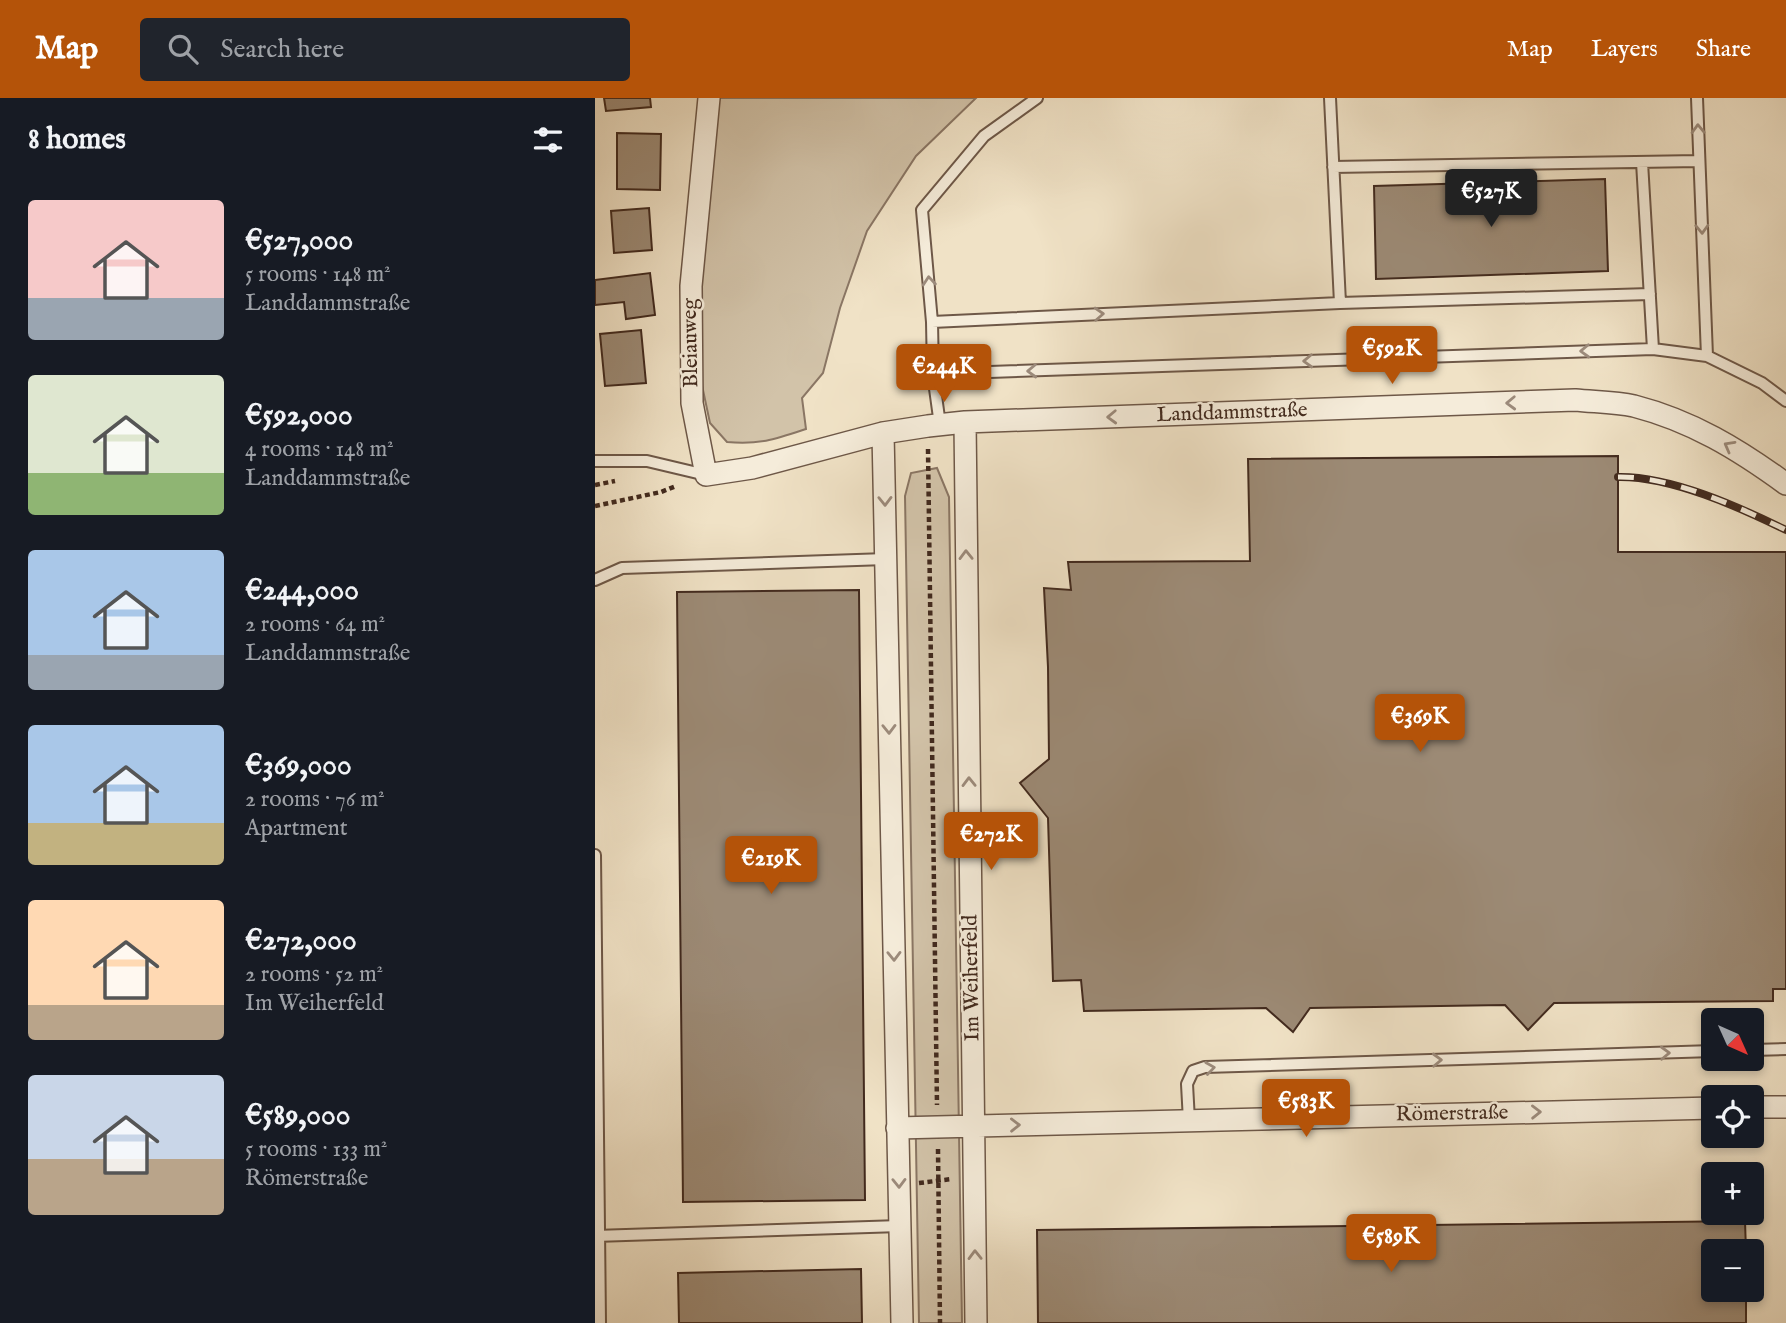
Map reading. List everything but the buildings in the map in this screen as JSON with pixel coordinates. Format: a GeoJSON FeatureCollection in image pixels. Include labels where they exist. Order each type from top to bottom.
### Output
{"type":"FeatureCollection","features":[{"type":"Feature","properties":{"kind":"street","name":"Bleiauweg"},"geometry":{"type":"LineString","coordinates":[[706,475],[692,403],[691,286],[709,98]]}},
{"type":"Feature","properties":{"kind":"street","name":"Landdammstraße"},"geometry":{"type":"LineString","coordinates":[[706,475],[752,468],[883,433],[965,422],[1575,400],[1632,406],[1696,427],[1745,454],[1786,484]]}},
{"type":"Feature","properties":{"kind":"street","name":"Im Weiherfeld"},"geometry":{"type":"LineString","coordinates":[[965,422],[976,1323]]}},
{"type":"Feature","properties":{"kind":"street"},"geometry":{"type":"LineString","coordinates":[[883,433],[902,1323]]}},
{"type":"Feature","properties":{"kind":"street"},"geometry":{"type":"LineString","coordinates":[[1764,1107],[1786,1107]]}},
{"type":"Feature","properties":{"kind":"street","name":"Römerstraße"},"geometry":{"type":"LineString","coordinates":[[897,1128],[1701,1108]]}},
{"type":"Feature","properties":{"kind":"lane"},"geometry":{"type":"LineString","coordinates":[[940,425],[933,374],[932,322],[922,210],[983,136],[1037,98]]}},
{"type":"Feature","properties":{"kind":"lane"},"geometry":{"type":"LineString","coordinates":[[1330,98],[1340,303]]}},
{"type":"Feature","properties":{"kind":"lane"},"geometry":{"type":"LineString","coordinates":[[1697,98],[1707,356]]}},
{"type":"Feature","properties":{"kind":"lane"},"geometry":{"type":"LineString","coordinates":[[1333,167],[1699,161]]}},
{"type":"Feature","properties":{"kind":"lane"},"geometry":{"type":"LineString","coordinates":[[1642,162],[1653,349]]}},
{"type":"Feature","properties":{"kind":"lane"},"geometry":{"type":"LineString","coordinates":[[932,322],[1340,303],[1650,294]]}},
{"type":"Feature","properties":{"kind":"lane"},"geometry":{"type":"LineString","coordinates":[[933,374],[1653,349],[1707,356],[1762,383],[1786,401]]}},
{"type":"Feature","properties":{"kind":"lane"},"geometry":{"type":"LineString","coordinates":[[595,461],[647,461],[706,475]]}},
{"type":"Feature","properties":{"kind":"lane"},"geometry":{"type":"LineString","coordinates":[[595,579],[622,568],[886,559]]}},
{"type":"Feature","properties":{"kind":"lane"},"geometry":{"type":"LineString","coordinates":[[595,855],[600,1323]]}},
{"type":"Feature","properties":{"kind":"lane"},"geometry":{"type":"LineString","coordinates":[[1764,1050],[1786,1049]]}},
{"type":"Feature","properties":{"kind":"lane"},"geometry":{"type":"LineString","coordinates":[[1189,1121],[1187,1084],[1193,1071],[1205,1067],[1701,1051]]}},
{"type":"Feature","properties":{"kind":"lane"},"geometry":{"type":"LineString","coordinates":[[597,1236],[900,1226]]}},
{"type":"Feature","properties":{"kind":"path","name":"Im Weiherfeld"},"geometry":{"type":"LineString","coordinates":[[928,470],[937,1107]]}},
{"type":"Feature","properties":{"kind":"path"},"geometry":{"type":"LineString","coordinates":[[595,506],[661,492],[706,475]]}},
{"type":"Feature","properties":{"kind":"path"},"geometry":{"type":"LineString","coordinates":[[937,1140],[940,1323]]}},
{"type":"Feature","properties":{"kind":"path"},"geometry":{"type":"LineString","coordinates":[[916,1183],[960,1179]]}},
{"type":"Feature","properties":{"kind":"shaded area"},"geometry":{"type":"Polygon","coordinates":[[[718,98],[976,98],[916,156],[867,231],[840,308],[823,373],[802,398],[806,429],[759,442],[727,442],[710,423],[700,376],[697,282],[718,98]]]}},
{"type":"Feature","properties":{"kind":"shaded area"},"geometry":{"type":"Polygon","coordinates":[[[937,468],[949,497],[962,1323],[919,1323],[905,496],[911,473],[937,468]]]}},
{"type":"Feature","properties":{"kind":"railway"},"geometry":{"type":"LineString","coordinates":[[1618,477],[1639,478],[1682,487],[1786,530]]}}]}
